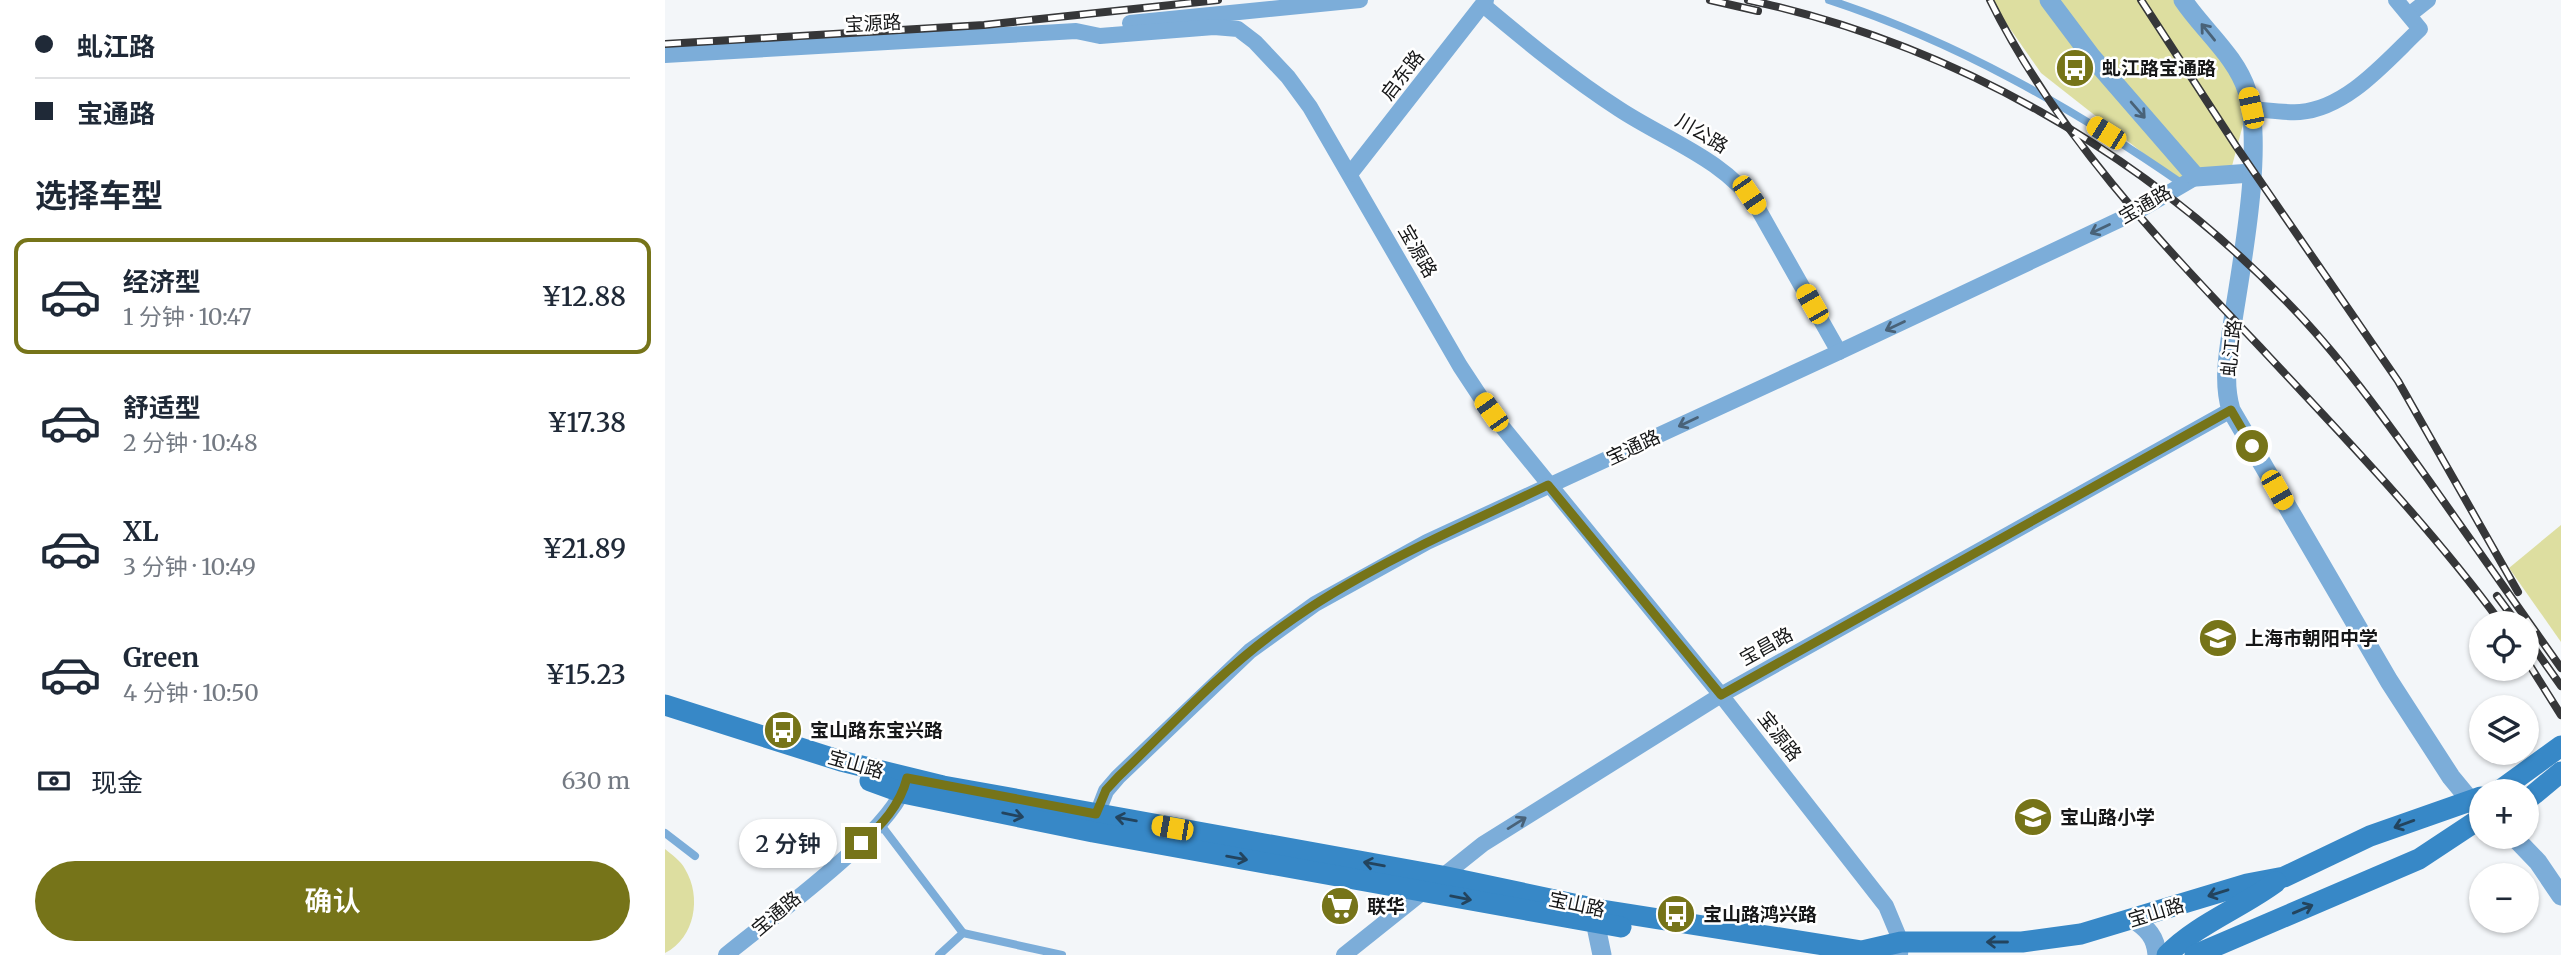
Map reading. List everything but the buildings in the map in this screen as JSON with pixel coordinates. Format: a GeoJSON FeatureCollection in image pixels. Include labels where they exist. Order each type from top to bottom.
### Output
{"type":"FeatureCollection","features":[{"type":"Feature","properties":{"kind":"main road","name":"宝山路"},"geometry":{"type":"LineString","coordinates":[[665,705],[841,761],[905,785]]}},
{"type":"Feature","properties":{"kind":"main road","name":"宝山路"},"geometry":{"type":"LineString","coordinates":[[665,718],[905,785],[1422,890],[1600,917],[1862,951],[2022,942],[2081,934],[2247,884],[2284,877],[2369,836],[2469,809]]}},
{"type":"Feature","properties":{"kind":"main road"},"geometry":{"type":"LineString","coordinates":[[2516,779],[2561,746]]}},
{"type":"Feature","properties":{"kind":"main road"},"geometry":{"type":"LineString","coordinates":[[2539,790],[2561,772]]}},
{"type":"Feature","properties":{"kind":"main road"},"geometry":{"type":"LineString","coordinates":[[2195,955],[2419,859],[2469,815]]}},
{"type":"Feature","properties":{"kind":"main road","name":"宝山路"},"geometry":{"type":"LineString","coordinates":[[1094,823],[1441,876],[1600,917],[1807,955]]}},
{"type":"Feature","properties":{"kind":"main road"},"geometry":{"type":"LineString","coordinates":[[2167,955],[2183,939],[2252,900],[2284,877]]}},
{"type":"Feature","properties":{"kind":"street"},"geometry":{"type":"LineString","coordinates":[[1076,31],[1360,0]]}},
{"type":"Feature","properties":{"kind":"street"},"geometry":{"type":"LineString","coordinates":[[2049,0],[2188,180]]}},
{"type":"Feature","properties":{"kind":"street","name":"虬江路"},"geometry":{"type":"LineString","coordinates":[[2183,0],[2234,65],[2248,93],[2251,108],[2251,173],[2246,241],[2227,373],[2231,410],[2389,681],[2469,794]]}},
{"type":"Feature","properties":{"kind":"street"},"geometry":{"type":"LineString","coordinates":[[2251,108],[2290,112],[2326,106],[2353,89],[2420,29],[2396,0]]}},
{"type":"Feature","properties":{"kind":"street"},"geometry":{"type":"LineString","coordinates":[[2409,15],[2428,0]]}},
{"type":"Feature","properties":{"kind":"street","name":"启东路"},"geometry":{"type":"LineString","coordinates":[[1350,174],[1485,2]]}},
{"type":"Feature","properties":{"kind":"street","name":"川公路"},"geometry":{"type":"LineString","coordinates":[[1485,2],[1582,85],[1715,165],[1740,185],[1757,206],[1839,352]]}},
{"type":"Feature","properties":{"kind":"street","name":"宝源路"},"geometry":{"type":"LineString","coordinates":[[665,55],[1076,31],[1100,37],[1220,26],[1242,32],[1300,93],[1470,382],[1548,485],[1721,695],[1886,906],[1900,949]]}},
{"type":"Feature","properties":{"kind":"street","name":"宝通路"},"geometry":{"type":"LineString","coordinates":[[1094,823],[1106,790],[1226,671],[1273,633],[1375,569],[1548,485],[2138,211],[2188,180],[2251,173]]}},
{"type":"Feature","properties":{"kind":"street","name":"宝昌路"},"geometry":{"type":"LineString","coordinates":[[1344,955],[1422,890],[1483,844],[1721,695],[2231,410]]}},
{"type":"Feature","properties":{"kind":"street","name":"宝通路"},"geometry":{"type":"LineString","coordinates":[[726,955],[881,825],[905,785]]}},
{"type":"Feature","properties":{"kind":"street"},"geometry":{"type":"LineString","coordinates":[[2526,849],[2538,862],[2561,896]]}},
{"type":"Feature","properties":{"kind":"street"},"geometry":{"type":"LineString","coordinates":[[1600,917],[1602,955]]}},
{"type":"Feature","properties":{"kind":"street"},"geometry":{"type":"LineString","coordinates":[[2133,919],[2147,928],[2156,944],[2157,955]]}},
{"type":"Feature","properties":{"kind":"lane"},"geometry":{"type":"LineString","coordinates":[[1829,0],[1921,33],[2004,74],[2188,180]]}},
{"type":"Feature","properties":{"kind":"lane"},"geometry":{"type":"LineString","coordinates":[[881,825],[963,933],[1062,955]]}},
{"type":"Feature","properties":{"kind":"lane"},"geometry":{"type":"LineString","coordinates":[[665,834],[695,856]]}},
{"type":"Feature","properties":{"kind":"lane"},"geometry":{"type":"LineString","coordinates":[[939,955],[963,933]]}},
{"type":"Feature","properties":{"kind":"green space"},"geometry":{"type":"Polygon","coordinates":[[[1990,0],[2176,0],[2234,76],[2245,117],[2232,166],[2181,183],[2041,73],[1990,0]]]}},
{"type":"Feature","properties":{"kind":"green space"},"geometry":{"type":"Polygon","coordinates":[[[2561,525],[2561,642],[2509,568],[2561,525]]]}},
{"type":"Feature","properties":{"kind":"green space"},"geometry":{"type":"Polygon","coordinates":[[[665,849],[685,869],[690,880],[694,904],[689,927],[675,946],[665,953],[665,849]]]}},
{"type":"Feature","properties":{"kind":"railway"},"geometry":{"type":"LineString","coordinates":[[665,44],[984,25],[1218,0]]}},
{"type":"Feature","properties":{"kind":"railway"},"geometry":{"type":"LineString","coordinates":[[1710,0],[1758,11]]}},
{"type":"Feature","properties":{"kind":"railway"},"geometry":{"type":"LineString","coordinates":[[1748,0],[1824,19],[1898,45],[1970,75],[2040,111],[2107,152],[2170,198],[2231,248],[2287,302],[2363,390],[2561,668]]}},
{"type":"Feature","properties":{"kind":"railway"},"geometry":{"type":"LineString","coordinates":[[1990,0],[2016,49],[2046,95],[2112,184],[2184,267],[2385,482],[2445,551],[2492,611]]}},
{"type":"Feature","properties":{"kind":"railway"},"geometry":{"type":"LineString","coordinates":[[2141,0],[2236,146],[2398,381],[2518,592]]}},
{"type":"Feature","properties":{"kind":"railway"},"geometry":{"type":"LineString","coordinates":[[2497,596],[2508,611]]}},
{"type":"Feature","properties":{"kind":"railway"},"geometry":{"type":"LineString","coordinates":[[2539,655],[2561,686]]}},
{"type":"Feature","properties":{"kind":"railway"},"geometry":{"type":"LineString","coordinates":[[2539,680],[2561,715]]}},
{"type":"Feature","properties":{"kind":"place","name":"虬江路宝通路"},"geometry":{"type":"Point","coordinates":[2075,68]}},
{"type":"Feature","properties":{"kind":"place","name":"上海市朝阳中学"},"geometry":{"type":"Point","coordinates":[2218,638]}},
{"type":"Feature","properties":{"kind":"place","name":"宝山路东宝兴路"},"geometry":{"type":"Point","coordinates":[783,730]}},
{"type":"Feature","properties":{"kind":"place","name":"宝山路小学"},"geometry":{"type":"Point","coordinates":[2033,817]}},
{"type":"Feature","properties":{"kind":"place","name":"联华"},"geometry":{"type":"Point","coordinates":[1340,906]}},
{"type":"Feature","properties":{"kind":"place","name":"宝山路鸿兴路"},"geometry":{"type":"Point","coordinates":[1676,914]}},
{"type":"Feature","properties":{"kind":"route"},"geometry":{"type":"LineString","coordinates":[[861,843],[881,825],[903,793],[907,778],[1096,814],[1106,790],[1118,777],[1226,671],[1273,633],[1364,575],[1548,485],[1721,695],[2231,410],[2252,446]]}}]}
